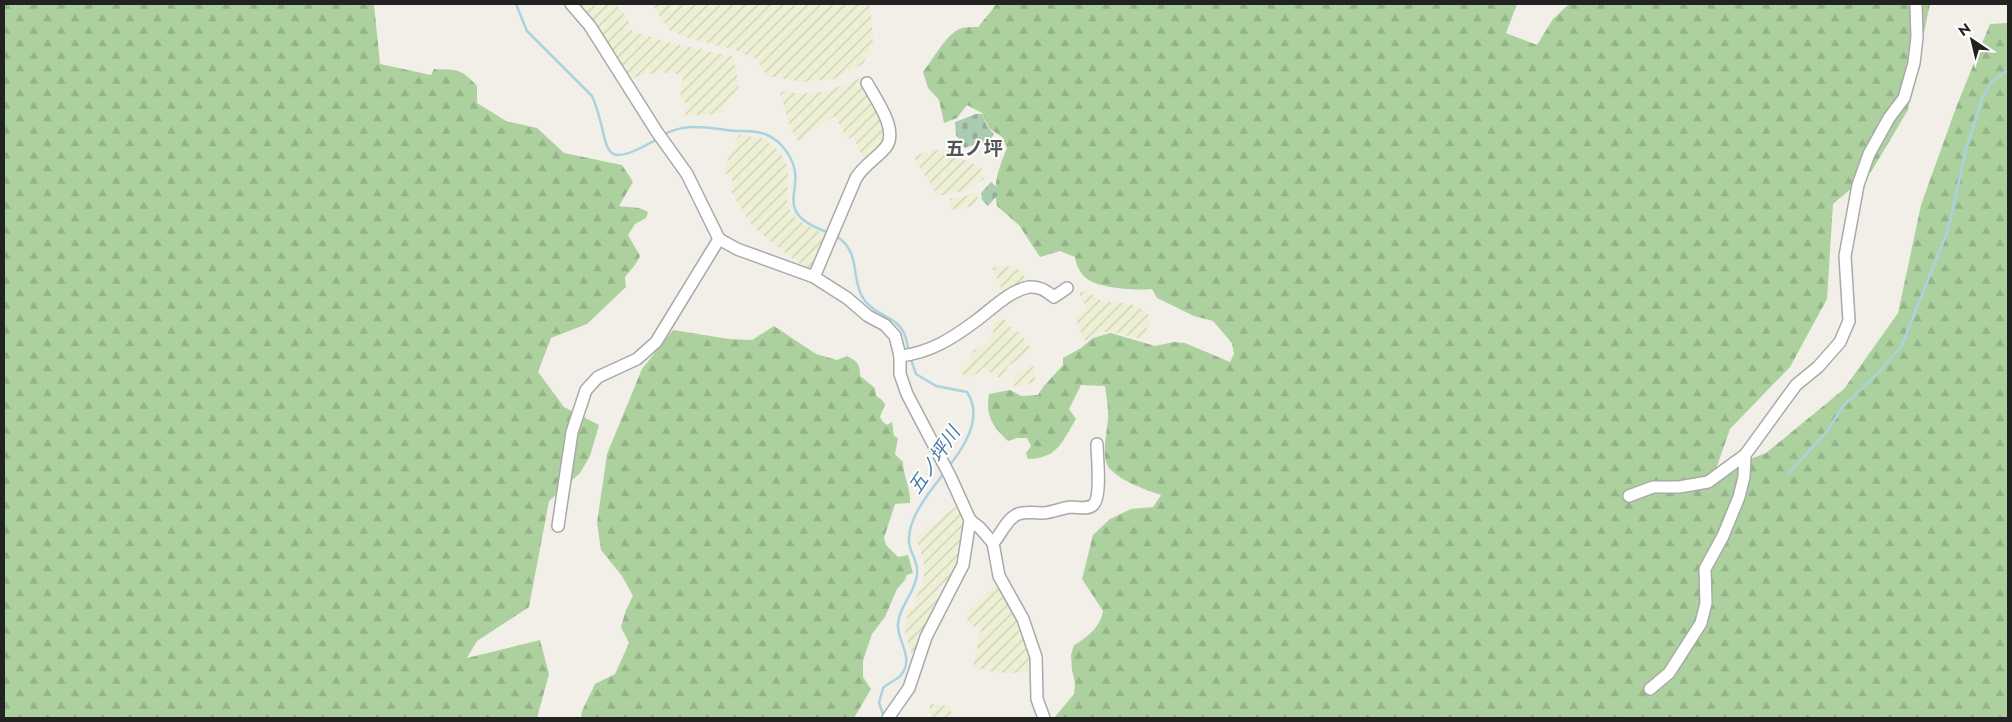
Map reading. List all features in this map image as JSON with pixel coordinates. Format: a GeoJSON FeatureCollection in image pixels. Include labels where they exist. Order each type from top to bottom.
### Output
{"type":"FeatureCollection","features":[{"type":"Feature","properties":{"kind":"street"},"geometry":{"type":"LineString","coordinates":[[570,4],[590,26],[687,174],[719,239],[737,249],[814,277],[847,298],[868,316],[890,329],[898,343],[900,374],[907,394],[950,476],[970,520],[993,543],[999,576],[1023,619],[1036,657],[1037,699],[1044,718]]}},
{"type":"Feature","properties":{"kind":"street"},"geometry":{"type":"LineString","coordinates":[[1629,496],[1653,488],[1708,482],[1745,455],[1796,385],[1818,367],[1840,342],[1849,322],[1845,256],[1858,185],[1869,154],[1889,118],[1904,98],[1914,63],[1917,37],[1916,4]]}},
{"type":"Feature","properties":{"kind":"street"},"geometry":{"type":"LineString","coordinates":[[814,277],[856,178],[862,168],[888,143],[887,118],[867,83]]}},
{"type":"Feature","properties":{"kind":"street"},"geometry":{"type":"LineString","coordinates":[[558,526],[572,432],[586,390],[598,377],[637,359],[656,342],[719,239]]}},
{"type":"Feature","properties":{"kind":"street"},"geometry":{"type":"LineString","coordinates":[[900,356],[917,354],[936,347],[977,320],[998,303],[1020,290],[1032,287],[1041,288],[1054,296],[1067,288]]}},
{"type":"Feature","properties":{"kind":"street"},"geometry":{"type":"LineString","coordinates":[[993,543],[1000,536],[1012,517],[1019,514],[1045,513],[1068,508],[1092,506],[1096,502],[1098,486],[1097,444]]}},
{"type":"Feature","properties":{"kind":"street"},"geometry":{"type":"LineString","coordinates":[[1650,689],[1669,673],[1701,623],[1706,603],[1705,569],[1723,536],[1740,497],[1744,477],[1745,455]]}},
{"type":"Feature","properties":{"kind":"street"},"geometry":{"type":"LineString","coordinates":[[888,718],[909,688],[926,637],[963,564],[970,520]]}},
{"type":"Feature","properties":{"kind":"green space"},"geometry":{"type":"Polygon","coordinates":[[[4,4],[374,4],[380,64],[431,75],[434,69],[458,71],[467,76],[477,86],[477,103],[506,121],[537,128],[564,153],[622,165],[633,182],[619,206],[639,208],[648,212],[646,218],[635,224],[628,235],[640,256],[625,277],[626,287],[587,324],[551,338],[538,372],[564,407],[599,425],[590,456],[580,473],[549,501],[529,607],[477,641],[467,658],[540,640],[549,674],[537,718],[4,718],[4,4]]]}},
{"type":"Feature","properties":{"kind":"green space"},"geometry":{"type":"Polygon","coordinates":[[[579,4],[615,4],[627,17],[632,31],[667,42],[734,57],[739,87],[719,114],[685,116],[689,104],[680,101],[683,75],[659,72],[631,78],[579,4]]]}},
{"type":"Feature","properties":{"kind":"green space"},"geometry":{"type":"Polygon","coordinates":[[[652,4],[869,4],[873,44],[863,64],[834,79],[803,82],[767,76],[756,59],[735,50],[691,39],[669,30],[652,4]]]}},
{"type":"Feature","properties":{"kind":"green space"},"geometry":{"type":"Polygon","coordinates":[[[996,4],[1517,4],[1506,33],[1537,45],[1553,19],[1569,4],[1930,4],[1908,110],[1871,172],[1833,204],[1827,299],[1790,367],[1730,429],[1715,472],[1766,453],[1844,389],[1898,313],[1921,205],[1957,105],[1990,24],[2008,23],[2008,718],[1054,718],[1074,694],[1075,683],[1071,655],[1074,645],[1093,631],[1102,616],[1103,611],[1082,579],[1093,535],[1110,519],[1131,509],[1153,507],[1161,495],[1128,482],[1110,469],[1107,464],[1105,450],[1108,413],[1105,386],[1081,385],[1069,409],[1076,419],[1063,442],[1046,456],[1028,459],[1026,453],[1031,446],[1027,438],[1017,438],[1008,441],[994,426],[988,409],[989,394],[1010,390],[1021,396],[1038,395],[1063,365],[1063,358],[1081,348],[1093,338],[1111,333],[1155,346],[1174,342],[1185,343],[1230,362],[1234,354],[1232,343],[1213,321],[1194,316],[1157,298],[1152,289],[1119,288],[1095,283],[1081,273],[1075,257],[1060,251],[1040,257],[1019,225],[997,206],[997,177],[1007,148],[1002,137],[989,128],[982,113],[967,105],[957,118],[944,123],[939,100],[928,88],[923,72],[940,47],[951,35],[962,28],[978,27],[996,4]]]}},
{"type":"Feature","properties":{"kind":"green space"},"geometry":{"type":"Polygon","coordinates":[[[860,78],[883,119],[885,138],[882,147],[864,159],[853,137],[847,139],[835,116],[817,126],[799,142],[791,129],[780,94],[783,91],[800,94],[827,91],[860,78]]]}},
{"type":"Feature","properties":{"kind":"green space"},"geometry":{"type":"Polygon","coordinates":[[[976,114],[982,114],[987,126],[994,134],[985,142],[965,148],[956,135],[955,122],[976,114]]]}},
{"type":"Feature","properties":{"kind":"green space"},"geometry":{"type":"Polygon","coordinates":[[[739,135],[762,138],[774,146],[788,167],[787,202],[791,213],[801,222],[827,236],[812,270],[796,261],[751,224],[732,193],[732,179],[723,170],[739,135]]]}},
{"type":"Feature","properties":{"kind":"green space"},"geometry":{"type":"Polygon","coordinates":[[[950,148],[962,159],[981,168],[984,179],[967,190],[938,196],[914,156],[950,148]]]}},
{"type":"Feature","properties":{"kind":"green space"},"geometry":{"type":"Polygon","coordinates":[[[991,182],[1001,191],[988,206],[982,200],[981,193],[991,182]]]}},
{"type":"Feature","properties":{"kind":"green space"},"geometry":{"type":"Polygon","coordinates":[[[977,193],[978,197],[975,204],[951,210],[950,199],[977,193]]]}},
{"type":"Feature","properties":{"kind":"green space"},"geometry":{"type":"Polygon","coordinates":[[[1000,266],[1015,267],[1022,272],[1027,284],[1004,295],[992,268],[1000,266]]]}},
{"type":"Feature","properties":{"kind":"green space"},"geometry":{"type":"Polygon","coordinates":[[[1080,292],[1087,292],[1102,301],[1130,304],[1138,307],[1148,314],[1150,320],[1145,334],[1141,339],[1111,332],[1100,332],[1085,341],[1074,316],[1087,309],[1080,292]]]}},
{"type":"Feature","properties":{"kind":"green space"},"geometry":{"type":"Polygon","coordinates":[[[1001,318],[1013,330],[1020,333],[1031,349],[1008,366],[1001,379],[983,367],[979,372],[966,380],[960,370],[969,363],[973,351],[985,344],[990,338],[993,333],[993,323],[1001,318]]]}},
{"type":"Feature","properties":{"kind":"green space"},"geometry":{"type":"Polygon","coordinates":[[[774,326],[816,354],[837,360],[847,356],[853,359],[859,366],[860,376],[875,388],[876,396],[885,404],[880,417],[887,425],[892,422],[894,436],[898,438],[895,454],[903,462],[910,503],[895,504],[884,538],[886,545],[898,557],[908,555],[913,573],[907,575],[897,589],[885,617],[872,634],[863,661],[863,677],[871,689],[854,718],[581,718],[582,711],[595,684],[615,674],[629,643],[621,627],[633,596],[622,576],[601,550],[597,523],[607,454],[642,369],[673,330],[729,339],[752,340],[774,326]]]}},
{"type":"Feature","properties":{"kind":"green space"},"geometry":{"type":"Polygon","coordinates":[[[1033,364],[1036,382],[1014,387],[1016,372],[1033,364]]]}},
{"type":"Feature","properties":{"kind":"green space"},"geometry":{"type":"Polygon","coordinates":[[[959,504],[966,522],[961,556],[950,584],[943,583],[936,594],[942,597],[912,662],[911,651],[904,630],[909,609],[912,608],[924,577],[923,558],[917,537],[922,531],[941,519],[959,504]]]}},
{"type":"Feature","properties":{"kind":"green space"},"geometry":{"type":"Polygon","coordinates":[[[996,584],[1025,636],[1031,655],[1028,672],[1006,673],[973,667],[981,629],[971,625],[964,615],[996,584]]]}},
{"type":"Feature","properties":{"kind":"green space"},"geometry":{"type":"Polygon","coordinates":[[[930,704],[951,706],[951,718],[930,718],[930,704]]]}},
{"type":"Feature","properties":{"kind":"waterway","name":"五ノ坪川"},"geometry":{"type":"LineString","coordinates":[[516,4],[527,31],[592,96],[605,140],[609,149],[614,154],[624,154],[659,138]]}},
{"type":"Feature","properties":{"kind":"waterway"},"geometry":{"type":"LineString","coordinates":[[1788,474],[1828,430],[1843,406],[1876,375],[1901,347],[1948,230],[1966,149],[1982,99],[1991,82],[2008,70]]}},
{"type":"Feature","properties":{"kind":"waterway","name":"五ノ坪川"},"geometry":{"type":"LineString","coordinates":[[663,135],[686,127],[694,127],[756,132],[772,137],[783,147],[792,161],[795,175],[793,202],[797,214],[809,224],[829,233]]}},
{"type":"Feature","properties":{"kind":"waterway","name":"五ノ坪川"},"geometry":{"type":"LineString","coordinates":[[836,236],[844,242],[853,257],[857,282],[863,298],[872,308],[900,327],[905,335],[909,352]]}},
{"type":"Feature","properties":{"kind":"waterway","name":"五ノ坪川"},"geometry":{"type":"LineString","coordinates":[[910,357],[916,374],[936,386],[967,392],[972,401],[973,420],[970,430],[961,449],[949,466]]}},
{"type":"Feature","properties":{"kind":"waterway","name":"五ノ坪川"},"geometry":{"type":"LineString","coordinates":[[884,717],[879,703],[883,688],[901,675],[906,662],[898,624],[901,611],[916,582],[917,575],[917,566],[909,542],[909,533],[921,505],[945,472]]}},
{"type":"Feature","properties":{"kind":"district","name":"五ノ坪"},"geometry":{"type":"Point","coordinates":[974,148]}}]}
